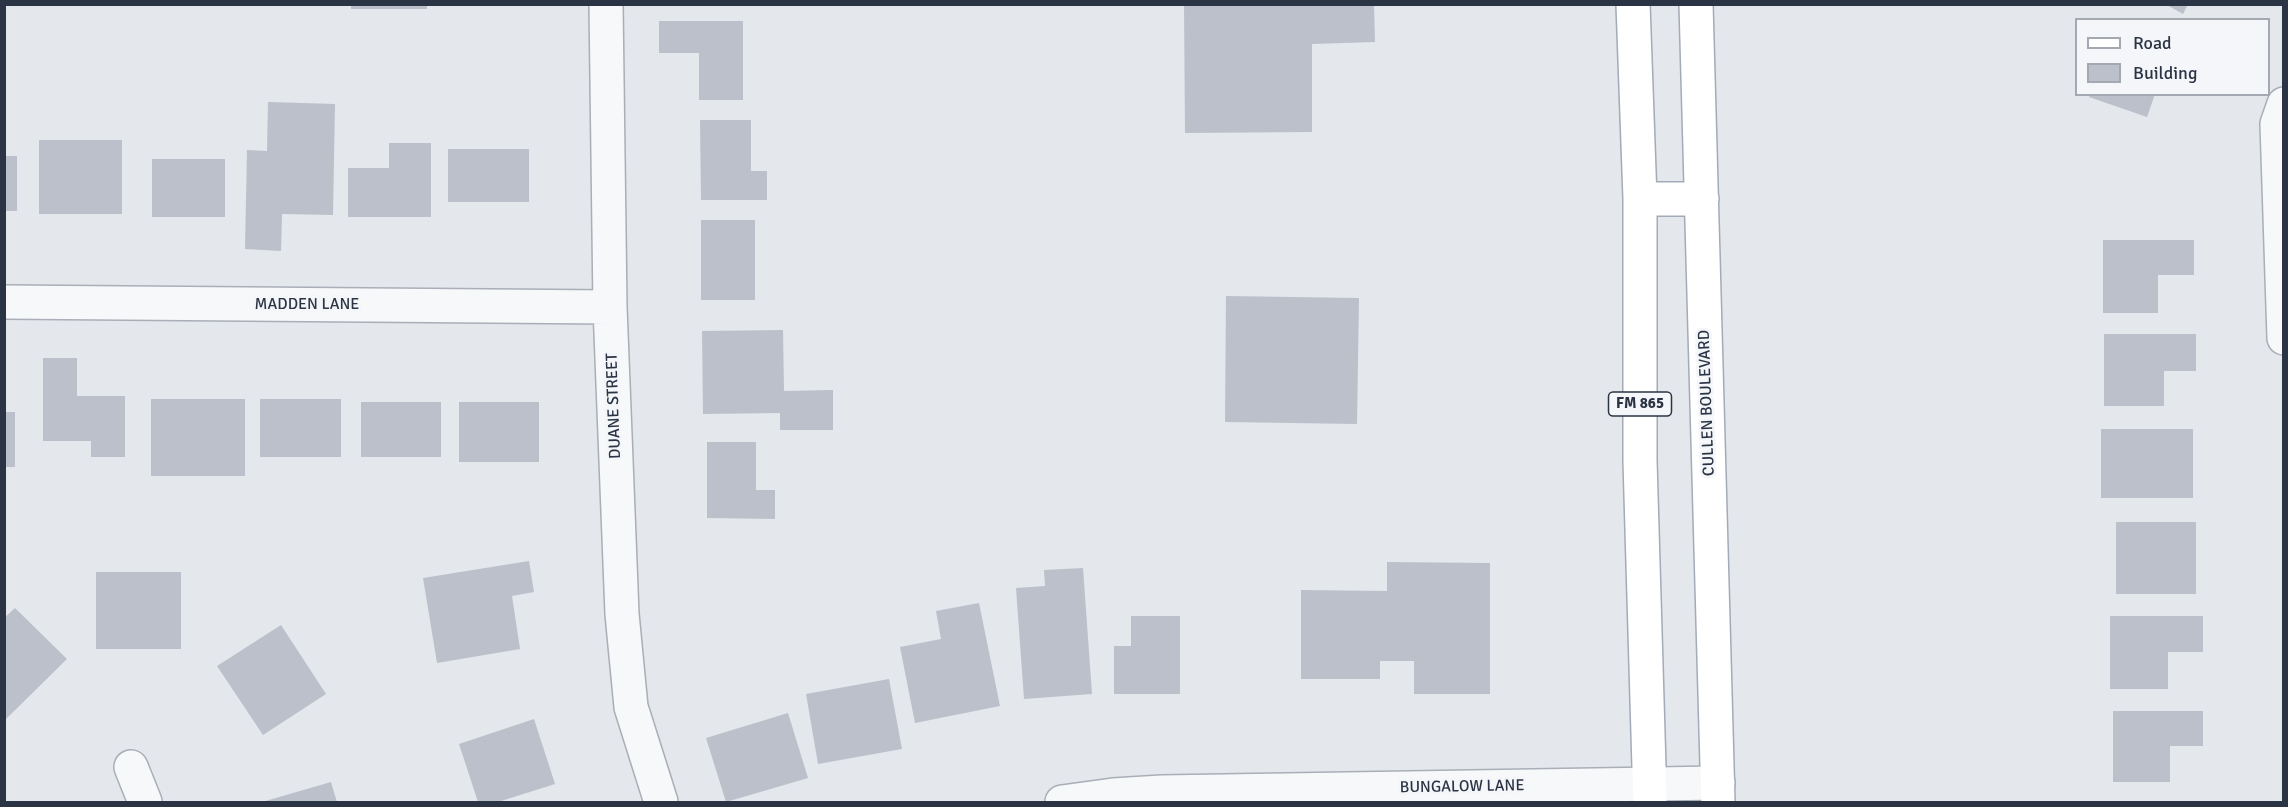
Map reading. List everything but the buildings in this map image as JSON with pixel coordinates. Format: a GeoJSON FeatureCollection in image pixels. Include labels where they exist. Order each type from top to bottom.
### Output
{"type":"FeatureCollection","features":[{"type":"Feature","properties":{"kind":"main road","name":"FM 865"},"geometry":{"type":"LineString","coordinates":[[1633,4],[1640,199],[1640,461],[1649,793]]}},
{"type":"Feature","properties":{"kind":"main road","name":"CULLEN BOULEVARD"},"geometry":{"type":"LineString","coordinates":[[1696,4],[1718,793]]}},
{"type":"Feature","properties":{"kind":"main road"},"geometry":{"type":"LineString","coordinates":[[1640,199],[1702,199]]}},
{"type":"Feature","properties":{"kind":"street","name":"DUANE STREET"},"geometry":{"type":"LineString","coordinates":[[606,4],[610,307],[622,614],[631,707],[661,802]]}},
{"type":"Feature","properties":{"kind":"street"},"geometry":{"type":"LineString","coordinates":[[2283,104],[2277,124],[2283,338]]}},
{"type":"Feature","properties":{"kind":"street","name":"MADDEN LANE"},"geometry":{"type":"LineString","coordinates":[[4,302],[610,307]]}},
{"type":"Feature","properties":{"kind":"street"},"geometry":{"type":"LineString","coordinates":[[130,767],[145,802]]}},
{"type":"Feature","properties":{"kind":"street","name":"BUNGALOW LANE"},"geometry":{"type":"LineString","coordinates":[[1062,802],[1113,795],[1162,792],[1718,793]]}}]}
